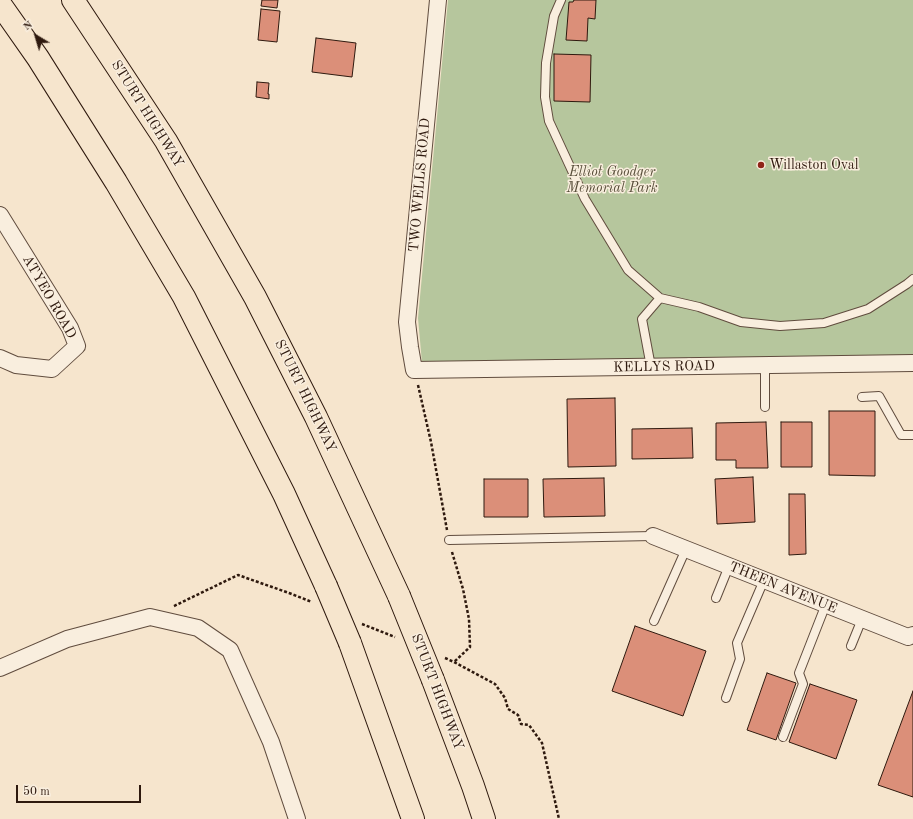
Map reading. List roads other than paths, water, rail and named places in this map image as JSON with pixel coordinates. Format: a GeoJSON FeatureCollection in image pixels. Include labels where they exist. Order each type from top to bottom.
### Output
{"type":"FeatureCollection","features":[{"type":"Feature","properties":{"kind":"highway","name":"STURT HIGHWAY"},"geometry":{"type":"LineString","coordinates":[[73,0],[166,141],[255,297],[316,417],[399,596],[473,786],[484,819]]}},
{"type":"Feature","properties":{"kind":"highway"},"geometry":{"type":"LineString","coordinates":[[0,4],[38,58],[116,182],[184,297],[284,494],[322,596],[350,643],[413,819]]}},
{"type":"Feature","properties":{"kind":"street","name":"TWO WELLS ROAD"},"geometry":{"type":"LineString","coordinates":[[414,370],[407,322],[438,0]]}},
{"type":"Feature","properties":{"kind":"street","name":"ATYEO ROAD"},"geometry":{"type":"LineString","coordinates":[[0,215],[70,328],[78,346],[52,368],[16,365],[0,358]]}},
{"type":"Feature","properties":{"kind":"street","name":"KELLYS ROAD"},"geometry":{"type":"LineString","coordinates":[[414,370],[913,363]]}},
{"type":"Feature","properties":{"kind":"street","name":"THEEN AVENUE"},"geometry":{"type":"LineString","coordinates":[[653,536],[908,637],[913,636]]}},
{"type":"Feature","properties":{"kind":"street"},"geometry":{"type":"LineString","coordinates":[[0,668],[67,639],[150,617],[198,628],[230,650],[271,742],[297,819]]}},
{"type":"Feature","properties":{"kind":"lane"},"geometry":{"type":"LineString","coordinates":[[561,0],[554,16],[546,63],[545,97],[549,121],[585,199],[628,270],[660,298],[699,307],[741,322],[788,326],[824,323],[868,309],[913,279]]}},
{"type":"Feature","properties":{"kind":"lane"},"geometry":{"type":"LineString","coordinates":[[651,367],[642,318],[660,298]]}},
{"type":"Feature","properties":{"kind":"lane"},"geometry":{"type":"LineString","coordinates":[[764,365],[765,408]]}},
{"type":"Feature","properties":{"kind":"lane"},"geometry":{"type":"LineString","coordinates":[[862,397],[879,396],[901,435],[913,435]]}},
{"type":"Feature","properties":{"kind":"lane"},"geometry":{"type":"LineString","coordinates":[[449,540],[653,536]]}},
{"type":"Feature","properties":{"kind":"lane"},"geometry":{"type":"LineString","coordinates":[[654,621],[686,549]]}},
{"type":"Feature","properties":{"kind":"lane"},"geometry":{"type":"LineString","coordinates":[[716,598],[729,566]]}},
{"type":"Feature","properties":{"kind":"lane"},"geometry":{"type":"LineString","coordinates":[[726,698],[740,660],[737,643],[764,580]]}},
{"type":"Feature","properties":{"kind":"lane"},"geometry":{"type":"LineString","coordinates":[[783,737],[803,684],[799,673],[826,604]]}},
{"type":"Feature","properties":{"kind":"lane"},"geometry":{"type":"LineString","coordinates":[[850,646],[862,619]]}},
{"type":"Feature","properties":{"kind":"place","name":"Willaston Oval"},"geometry":{"type":"Point","coordinates":[761,165]}},
{"type":"Feature","properties":{"kind":"park label","name":"Elliot Goodger Memorial Park"},"geometry":{"type":"Point","coordinates":[612,180]}}]}
